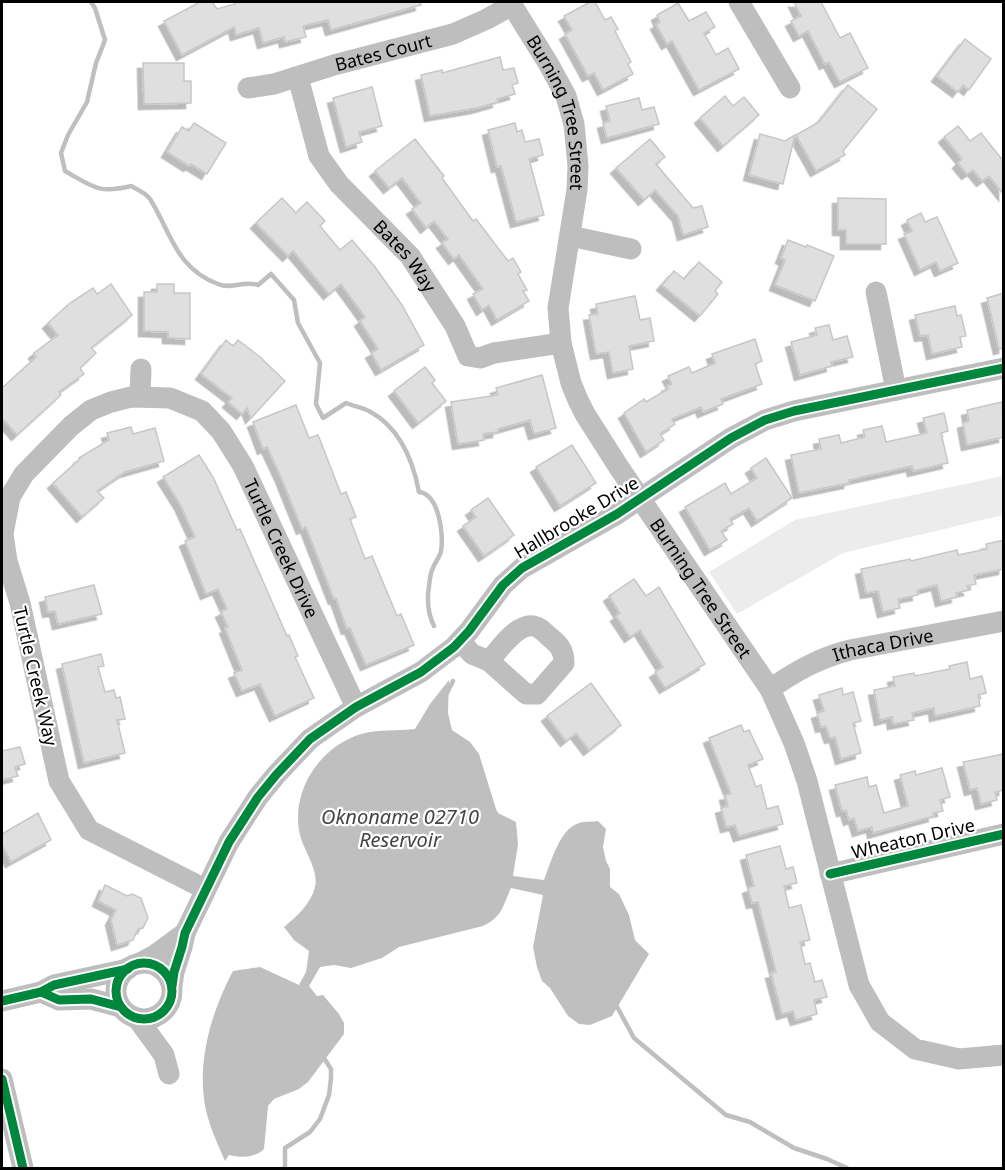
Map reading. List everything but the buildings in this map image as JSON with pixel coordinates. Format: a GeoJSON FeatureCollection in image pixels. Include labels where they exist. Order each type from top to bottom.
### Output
{"type":"FeatureCollection","features":[{"type":"Feature","properties":{"kind":"street"},"geometry":{"type":"LineString","coordinates":[[740,2],[790,88]]}},
{"type":"Feature","properties":{"kind":"street","name":"Bates Court"},"geometry":{"type":"LineString","coordinates":[[248,88],[274,84],[334,65],[453,34],[487,19],[511,3]]}},
{"type":"Feature","properties":{"kind":"street","name":"Burning Tree Street"},"geometry":{"type":"LineString","coordinates":[[511,3],[561,88],[574,124],[578,166],[575,209],[558,308],[561,343],[571,382],[585,414],[770,689],[794,743],[807,781],[859,985],[880,1022],[915,1049],[959,1059],[1004,1055]]}},
{"type":"Feature","properties":{"kind":"street","name":"Bates Way"},"geometry":{"type":"LineString","coordinates":[[298,77],[319,156],[324,166],[352,198],[410,256],[455,326],[468,356],[480,358],[494,353],[561,343]]}},
{"type":"Feature","properties":{"kind":"street"},"geometry":{"type":"LineString","coordinates":[[570,236],[631,249]]}},
{"type":"Feature","properties":{"kind":"street"},"geometry":{"type":"LineString","coordinates":[[876,291],[896,390]]}},
{"type":"Feature","properties":{"kind":"street","name":"Hallbrooke Drive"},"geometry":{"type":"LineString","coordinates":[[41,992],[59,1000],[90,999],[129,1013],[167,1064],[170,997],[174,972],[185,933],[229,842],[258,797],[310,739],[356,707],[421,672],[460,641],[510,577],[617,514],[714,448],[765,420],[794,411],[1004,368]]}},
{"type":"Feature","properties":{"kind":"street"},"geometry":{"type":"LineString","coordinates":[[140,396],[141,369]]}},
{"type":"Feature","properties":{"kind":"street","name":"Turtle Creek Way"},"geometry":{"type":"LineString","coordinates":[[188,404],[170,399],[140,396],[111,402],[92,410],[71,426],[24,474],[10,497],[3,534],[7,561],[20,603],[59,781],[89,830],[205,889]]}},
{"type":"Feature","properties":{"kind":"street","name":"Turtle Creek Drive"},"geometry":{"type":"LineString","coordinates":[[188,404],[207,415],[233,448],[356,707]]}},
{"type":"Feature","properties":{"kind":"street","name":"Ithaca Drive"},"geometry":{"type":"LineString","coordinates":[[770,689],[800,669],[825,657],[1004,621]]}},
{"type":"Feature","properties":{"kind":"street"},"geometry":{"type":"LineString","coordinates":[[460,641],[472,654],[489,661]]}},
{"type":"Feature","properties":{"kind":"street","name":"Wheaton Drive"},"geometry":{"type":"LineString","coordinates":[[830,874],[1004,834]]}},
{"type":"Feature","properties":{"kind":"street","name":"Hallbrooke Drive"},"geometry":{"type":"LineString","coordinates":[[2,1001],[41,992],[54,985],[133,966],[155,955],[185,933]]}},
{"type":"Feature","properties":{"kind":"street"},"geometry":{"type":"LineString","coordinates":[[133,966],[156,966],[164,972],[170,997],[154,1018],[129,1013],[117,996],[118,983],[133,966]]}},
{"type":"Feature","properties":{"kind":"street"},"geometry":{"type":"LineString","coordinates":[[2,1079],[23,1168]]}},
{"type":"Feature","properties":{"kind":"shaded area"},"geometry":{"type":"Polygon","coordinates":[[[1003,476],[1003,515],[843,553],[737,614],[709,572],[795,520],[1003,476]]]}},
{"type":"Feature","properties":{"kind":"water","name":"Oknoname 02710 Reservoir"},"geometry":{"type":"Polygon","coordinates":[[[449,680],[448,713],[452,730],[470,742],[479,754],[498,813],[516,822],[518,844],[513,876],[544,880],[557,847],[566,832],[579,823],[598,821],[606,829],[603,847],[610,869],[610,887],[619,894],[629,915],[635,940],[649,954],[612,1016],[590,1025],[579,1024],[568,1016],[550,988],[542,981],[537,967],[533,947],[543,895],[511,888],[498,915],[483,926],[399,947],[382,958],[351,968],[334,965],[320,967],[309,986],[317,996],[323,995],[339,1014],[344,1023],[344,1034],[308,1082],[299,1089],[274,1099],[268,1106],[264,1149],[248,1156],[229,1155],[225,1161],[210,1123],[204,1100],[204,1062],[211,1024],[233,971],[260,967],[299,985],[306,972],[309,951],[294,940],[284,927],[307,904],[316,881],[300,835],[299,803],[304,788],[311,773],[321,760],[346,740],[367,732],[415,729],[430,704],[449,680]]]}},
{"type":"Feature","properties":{"kind":"waterway"},"geometry":{"type":"LineString","coordinates":[[91,2],[105,40],[96,63],[87,102],[68,135],[61,153],[65,171],[97,188],[111,189],[131,186],[141,191],[150,199],[184,259],[204,277],[223,286],[258,285],[271,274],[294,300],[298,323],[320,363],[316,404],[323,418],[346,403],[369,411],[380,418],[389,426],[403,446],[413,468],[419,492],[426,494],[436,507],[441,526],[442,544],[431,572],[428,591],[429,611],[434,626]]}},
{"type":"Feature","properties":{"kind":"waterway"},"geometry":{"type":"LineString","coordinates":[[447,693],[453,681]]}},
{"type":"Feature","properties":{"kind":"waterway"},"geometry":{"type":"LineString","coordinates":[[615,1003],[634,1038],[726,1115],[750,1122],[794,1148],[847,1168]]}},
{"type":"Feature","properties":{"kind":"waterway"},"geometry":{"type":"LineString","coordinates":[[285,1168],[285,1148],[310,1132],[320,1119],[329,1095],[331,1069],[322,1055]]}},
{"type":"Feature","properties":{"kind":"cycle path"},"geometry":{"type":"LineString","coordinates":[[172,986],[185,933],[229,842],[258,797],[276,775],[310,739],[356,707],[421,672],[454,647],[469,631],[503,585],[522,568],[617,514],[731,438],[765,420],[794,411],[1004,368]]}},
{"type":"Feature","properties":{"kind":"cycle path"},"geometry":{"type":"LineString","coordinates":[[830,874],[1004,834]]}},
{"type":"Feature","properties":{"kind":"cycle path"},"geometry":{"type":"LineString","coordinates":[[144,963],[155,965],[164,971],[170,980],[172,991],[170,1002],[164,1011],[155,1017],[144,1019],[133,1017],[124,1011],[118,1002],[116,991],[118,980],[124,971],[133,965],[144,963]]}},
{"type":"Feature","properties":{"kind":"cycle path"},"geometry":{"type":"LineString","coordinates":[[2,1001],[41,992],[54,985],[128,969]]}},
{"type":"Feature","properties":{"kind":"cycle path"},"geometry":{"type":"LineString","coordinates":[[41,992],[59,1000],[91,999],[121,1007]]}},
{"type":"Feature","properties":{"kind":"cycle path"},"geometry":{"type":"LineString","coordinates":[[2,1079],[23,1168]]}}]}
